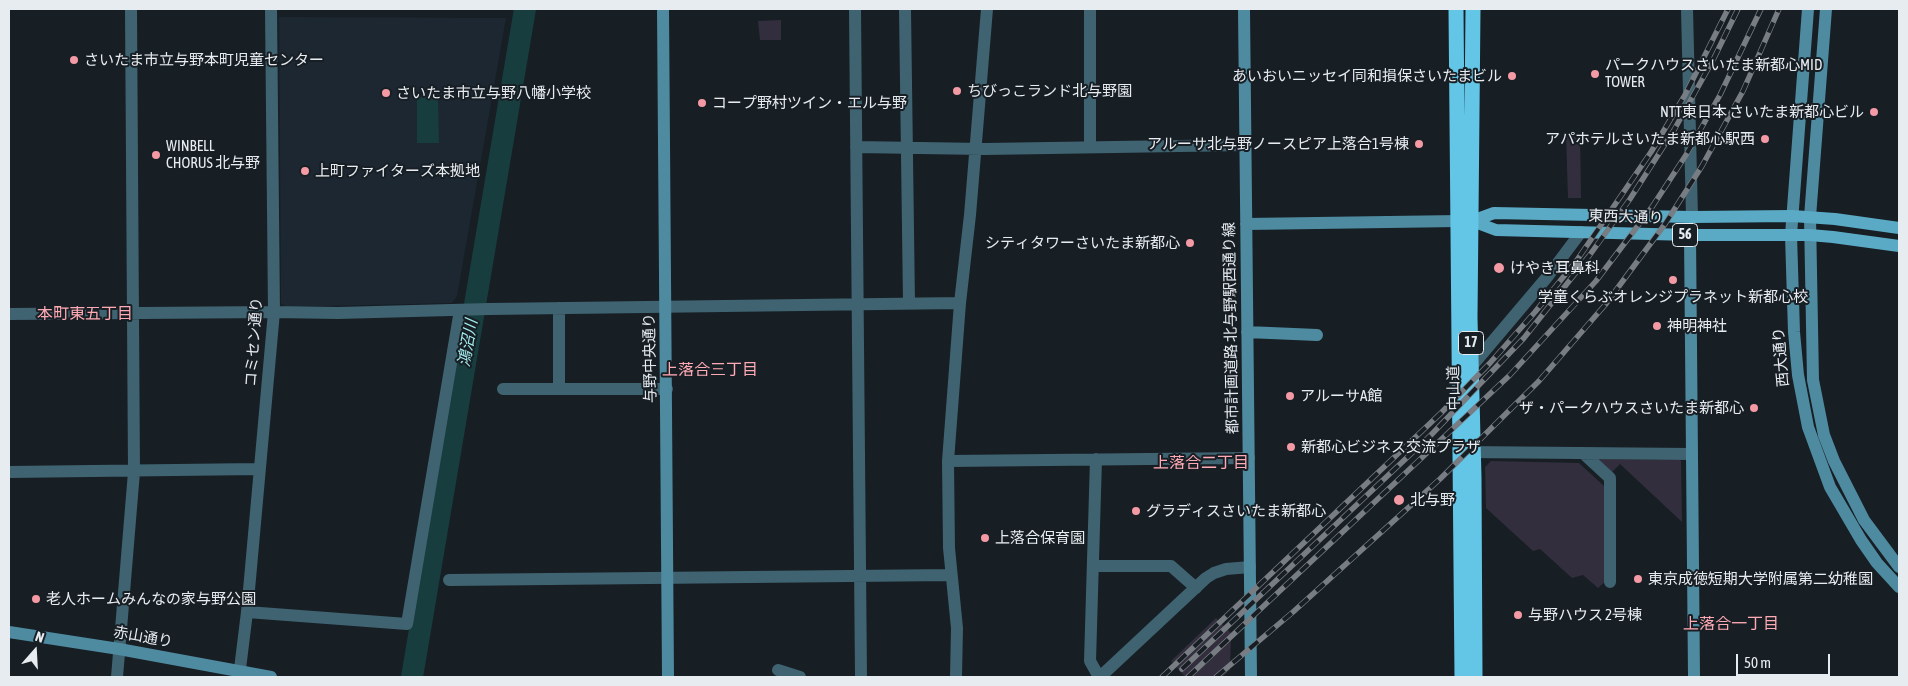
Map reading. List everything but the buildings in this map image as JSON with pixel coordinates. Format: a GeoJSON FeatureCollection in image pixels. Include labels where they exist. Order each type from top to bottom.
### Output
{"type":"FeatureCollection","features":[{"type":"Feature","properties":{"kind":"highway","name":"中山道"},"geometry":{"type":"LineString","coordinates":[[1456,9],[1471,367],[1466,452],[1475,677]]}},
{"type":"Feature","properties":{"kind":"highway","name":"中山道"},"geometry":{"type":"LineString","coordinates":[[1462,677],[1466,452],[1465,221],[1473,9]]}},
{"type":"Feature","properties":{"kind":"main road","name":"東西大通り"},"geometry":{"type":"LineString","coordinates":[[1465,221],[1494,213],[1692,217],[1792,216],[1899,228]]}},
{"type":"Feature","properties":{"kind":"main road","name":"東西大通り"},"geometry":{"type":"LineString","coordinates":[[1465,221],[1496,230],[1690,236],[1810,235],[1833,236],[1899,246]]}},
{"type":"Feature","properties":{"kind":"street"},"geometry":{"type":"LineString","coordinates":[[117,677],[125,600],[134,472],[131,9]]}},
{"type":"Feature","properties":{"kind":"street","name":"コミセン通り"},"geometry":{"type":"LineString","coordinates":[[240,674],[274,312],[271,9]]}},
{"type":"Feature","properties":{"kind":"street","name":"与野中央通り"},"geometry":{"type":"LineString","coordinates":[[664,9],[668,677]]}},
{"type":"Feature","properties":{"kind":"street"},"geometry":{"type":"LineString","coordinates":[[854,9],[861,677]]}},
{"type":"Feature","properties":{"kind":"street"},"geometry":{"type":"LineString","coordinates":[[905,9],[909,303]]}},
{"type":"Feature","properties":{"kind":"street"},"geometry":{"type":"LineString","coordinates":[[956,677],[957,628],[951,575],[948,461],[960,304],[970,215],[987,9]]}},
{"type":"Feature","properties":{"kind":"street"},"geometry":{"type":"LineString","coordinates":[[1090,9],[1090,147]]}},
{"type":"Feature","properties":{"kind":"street","name":"都市計画道路 北与野駅西通り線"},"geometry":{"type":"LineString","coordinates":[[1244,9],[1251,677]]}},
{"type":"Feature","properties":{"kind":"street"},"geometry":{"type":"LineString","coordinates":[[1687,9],[1692,217]]}},
{"type":"Feature","properties":{"kind":"street","name":"西大通り"},"geometry":{"type":"LineString","coordinates":[[1808,9],[1791,235],[1794,332],[1798,375],[1811,435],[1830,488],[1844,514],[1877,563],[1899,587]]}},
{"type":"Feature","properties":{"kind":"street","name":"西大通り"},"geometry":{"type":"LineString","coordinates":[[1826,9],[1810,217],[1813,380],[1824,435],[1834,461],[1864,520],[1899,566]]}},
{"type":"Feature","properties":{"kind":"street"},"geometry":{"type":"LineString","coordinates":[[856,147],[974,149],[1245,145]]}},
{"type":"Feature","properties":{"kind":"street"},"geometry":{"type":"LineString","coordinates":[[1246,224],[1465,221]]}},
{"type":"Feature","properties":{"kind":"street"},"geometry":{"type":"LineString","coordinates":[[1471,367],[1548,276],[1581,232]]}},
{"type":"Feature","properties":{"kind":"street"},"geometry":{"type":"LineString","coordinates":[[1690,236],[1694,677]]}},
{"type":"Feature","properties":{"kind":"street"},"geometry":{"type":"LineString","coordinates":[[9,314],[338,313],[558,308],[909,303],[960,304]]}},
{"type":"Feature","properties":{"kind":"street"},"geometry":{"type":"LineString","coordinates":[[558,308],[558,388]]}},
{"type":"Feature","properties":{"kind":"street"},"geometry":{"type":"LineString","coordinates":[[247,612],[407,624],[461,310]]}},
{"type":"Feature","properties":{"kind":"street"},"geometry":{"type":"LineString","coordinates":[[1248,332],[1317,335]]}},
{"type":"Feature","properties":{"kind":"street"},"geometry":{"type":"LineString","coordinates":[[503,389],[667,389]]}},
{"type":"Feature","properties":{"kind":"street"},"geometry":{"type":"LineString","coordinates":[[1466,452],[1692,454]]}},
{"type":"Feature","properties":{"kind":"street"},"geometry":{"type":"LineString","coordinates":[[1584,453],[1610,478],[1610,582]]}},
{"type":"Feature","properties":{"kind":"street"},"geometry":{"type":"LineString","coordinates":[[948,461],[1249,458]]}},
{"type":"Feature","properties":{"kind":"street"},"geometry":{"type":"LineString","coordinates":[[1096,459],[1090,661],[1100,677],[1206,578],[1219,570],[1250,567]]}},
{"type":"Feature","properties":{"kind":"street"},"geometry":{"type":"LineString","coordinates":[[9,472],[134,472],[258,469]]}},
{"type":"Feature","properties":{"kind":"street"},"geometry":{"type":"LineString","coordinates":[[1093,566],[1172,566],[1196,588]]}},
{"type":"Feature","properties":{"kind":"street"},"geometry":{"type":"LineString","coordinates":[[449,580],[951,575]]}},
{"type":"Feature","properties":{"kind":"street","name":"赤山通り"},"geometry":{"type":"LineString","coordinates":[[9,632],[119,649],[240,674],[271,677]]}},
{"type":"Feature","properties":{"kind":"street"},"geometry":{"type":"LineString","coordinates":[[778,670],[800,677]]}},
{"type":"Feature","properties":{"kind":"shaded area","name":"さいたま市立与野八幡小学校"},"geometry":{"type":"Polygon","coordinates":[[[279,17],[506,18],[457,296],[452,303],[286,307],[281,303],[279,17]]]}},
{"type":"Feature","properties":{"kind":"shaded area"},"geometry":{"type":"Polygon","coordinates":[[[781,20],[781,40],[760,40],[758,21],[781,20]]]}},
{"type":"Feature","properties":{"kind":"shaded area"},"geometry":{"type":"Polygon","coordinates":[[[417,97],[438,97],[439,143],[417,143],[417,97]]]}},
{"type":"Feature","properties":{"kind":"shaded area"},"geometry":{"type":"Polygon","coordinates":[[[1580,134],[1581,198],[1568,198],[1566,135],[1580,134]]]}},
{"type":"Feature","properties":{"kind":"shaded area"},"geometry":{"type":"Polygon","coordinates":[[[1598,459],[1680,460],[1682,522],[1620,464],[1612,472],[1598,459]]]}},
{"type":"Feature","properties":{"kind":"shaded area"},"geometry":{"type":"Polygon","coordinates":[[[1491,461],[1579,463],[1604,486],[1607,580],[1598,588],[1583,575],[1572,578],[1540,549],[1533,551],[1486,508],[1485,467],[1491,461]]]}},
{"type":"Feature","properties":{"kind":"shaded area"},"geometry":{"type":"Polygon","coordinates":[[[1216,618],[1231,633],[1230,670],[1222,677],[1185,677],[1171,661],[1216,618]]]}},
{"type":"Feature","properties":{"kind":"waterway","name":"鴻沼川"},"geometry":{"type":"LineString","coordinates":[[412,677],[525,9]]}},
{"type":"Feature","properties":{"kind":"railway"},"geometry":{"type":"LineString","coordinates":[[1162,677],[1441,413],[1490,363],[1535,312],[1577,260],[1651,152],[1685,95],[1728,9]]}},
{"type":"Feature","properties":{"kind":"railway"},"geometry":{"type":"LineString","coordinates":[[1182,669],[1431,435],[1524,338],[1589,256],[1630,199],[1674,130],[1713,60],[1738,9]]}},
{"type":"Feature","properties":{"kind":"railway"},"geometry":{"type":"LineString","coordinates":[[1188,677],[1510,375],[1596,281],[1652,207],[1686,155],[1720,95],[1761,9]]}},
{"type":"Feature","properties":{"kind":"railway"},"geometry":{"type":"LineString","coordinates":[[1216,677],[1293,612],[1440,479],[1539,381],[1605,305],[1665,224],[1702,166],[1743,91],[1779,9]]}},
{"type":"Feature","properties":{"kind":"place","name":"さいたま市立与野本町児童センター"},"geometry":{"type":"Point","coordinates":[74,60]}},
{"type":"Feature","properties":{"kind":"place","name":"パークハウスさいたま新都心MID TOWER"},"geometry":{"type":"Point","coordinates":[1595,74]}},
{"type":"Feature","properties":{"kind":"place","name":"あいおいニッセイ同和損保さいたまビル"},"geometry":{"type":"Point","coordinates":[1512,76]}},
{"type":"Feature","properties":{"kind":"place","name":"ちびっこランド北与野園"},"geometry":{"type":"Point","coordinates":[957,91]}},
{"type":"Feature","properties":{"kind":"place","name":"さいたま市立与野八幡小学校"},"geometry":{"type":"Point","coordinates":[386,93]}},
{"type":"Feature","properties":{"kind":"place","name":"コープ野村ツイン・エル与野"},"geometry":{"type":"Point","coordinates":[702,103]}},
{"type":"Feature","properties":{"kind":"place","name":"NTT東日本 さいたま新都心ビル"},"geometry":{"type":"Point","coordinates":[1874,112]}},
{"type":"Feature","properties":{"kind":"place","name":"アパホテルさいたま新都心駅西"},"geometry":{"type":"Point","coordinates":[1765,139]}},
{"type":"Feature","properties":{"kind":"place","name":"アルーサ北与野ノースピア上落合1号棟"},"geometry":{"type":"Point","coordinates":[1419,144]}},
{"type":"Feature","properties":{"kind":"place","name":"WINBELL CHORUS 北与野"},"geometry":{"type":"Point","coordinates":[156,155]}},
{"type":"Feature","properties":{"kind":"place","name":"上町ファイターズ本拠地"},"geometry":{"type":"Point","coordinates":[305,171]}},
{"type":"Feature","properties":{"kind":"place","name":"シティタワーさいたま新都心"},"geometry":{"type":"Point","coordinates":[1190,243]}},
{"type":"Feature","properties":{"kind":"place","name":"けやき耳鼻科"},"geometry":{"type":"Point","coordinates":[1499,268]}},
{"type":"Feature","properties":{"kind":"place","name":"学童くらぶオレンジプラネット新都心校"},"geometry":{"type":"Point","coordinates":[1673,280]}},
{"type":"Feature","properties":{"kind":"place","name":"神明神社"},"geometry":{"type":"Point","coordinates":[1657,326]}},
{"type":"Feature","properties":{"kind":"place","name":"アルーサA館"},"geometry":{"type":"Point","coordinates":[1290,396]}},
{"type":"Feature","properties":{"kind":"place","name":"ザ・パークハウスさいたま新都心"},"geometry":{"type":"Point","coordinates":[1754,408]}},
{"type":"Feature","properties":{"kind":"place","name":"新都心ビジネス交流プラザ"},"geometry":{"type":"Point","coordinates":[1291,447]}},
{"type":"Feature","properties":{"kind":"place","name":"北与野"},"geometry":{"type":"Point","coordinates":[1399,500]}},
{"type":"Feature","properties":{"kind":"place","name":"グラディスさいたま新都心"},"geometry":{"type":"Point","coordinates":[1136,511]}},
{"type":"Feature","properties":{"kind":"place","name":"上落合保育園"},"geometry":{"type":"Point","coordinates":[985,538]}},
{"type":"Feature","properties":{"kind":"place","name":"東京成徳短期大学附属第二幼稚園"},"geometry":{"type":"Point","coordinates":[1638,579]}},
{"type":"Feature","properties":{"kind":"place","name":"老人ホームみんなの家与野公園"},"geometry":{"type":"Point","coordinates":[36,599]}},
{"type":"Feature","properties":{"kind":"place","name":"与野ハウス 2号棟"},"geometry":{"type":"Point","coordinates":[1518,615]}},
{"type":"Feature","properties":{"kind":"district","name":"本町東五丁目"},"geometry":{"type":"Point","coordinates":[85,314]}},
{"type":"Feature","properties":{"kind":"district","name":"上落合三丁目"},"geometry":{"type":"Point","coordinates":[710,370]}},
{"type":"Feature","properties":{"kind":"district","name":"上落合二丁目"},"geometry":{"type":"Point","coordinates":[1201,463]}},
{"type":"Feature","properties":{"kind":"district","name":"上落合一丁目"},"geometry":{"type":"Point","coordinates":[1731,624]}}]}
